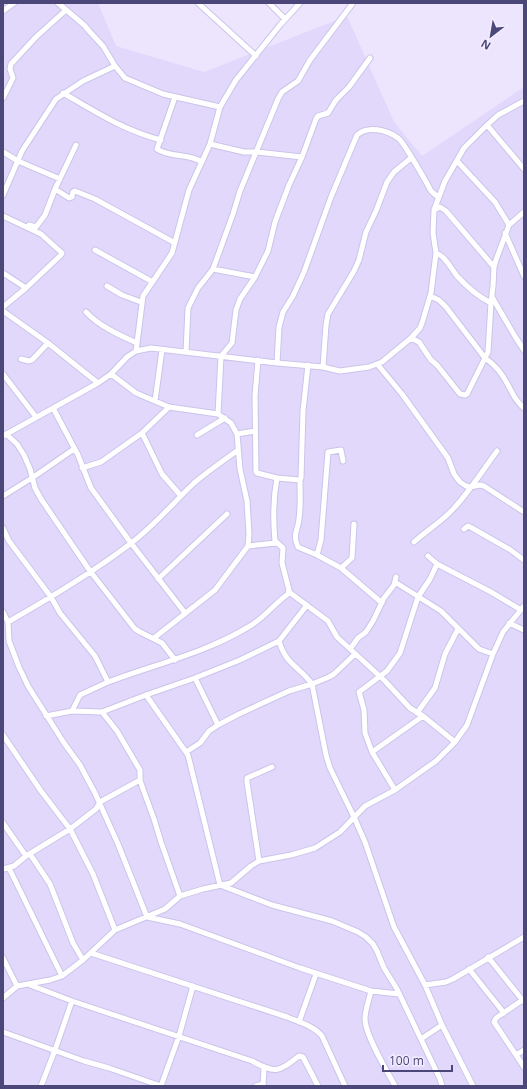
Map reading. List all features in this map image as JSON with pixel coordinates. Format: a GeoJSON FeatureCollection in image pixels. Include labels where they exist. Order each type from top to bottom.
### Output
{"type":"FeatureCollection","features":[{"type":"Feature","properties":{"kind":"street"},"geometry":{"type":"LineString","coordinates":[[3,11],[14,3]]}},
{"type":"Feature","properties":{"kind":"street"},"geometry":{"type":"LineString","coordinates":[[58,3],[84,24],[125,78],[163,94],[220,107]]}},
{"type":"Feature","properties":{"kind":"street"},"geometry":{"type":"LineString","coordinates":[[198,3],[256,56]]}},
{"type":"Feature","properties":{"kind":"street"},"geometry":{"type":"LineString","coordinates":[[269,3],[285,19]]}},
{"type":"Feature","properties":{"kind":"street"},"geometry":{"type":"LineString","coordinates":[[136,351],[142,296],[151,281],[172,253],[189,190],[210,144],[220,107],[231,86],[285,19],[300,3]]}},
{"type":"Feature","properties":{"kind":"street"},"geometry":{"type":"LineString","coordinates":[[186,352],[188,308],[198,288],[213,269],[233,214],[238,195],[281,93],[298,81],[310,60],[354,3]]}},
{"type":"Feature","properties":{"kind":"street"},"geometry":{"type":"LineString","coordinates":[[3,98],[13,78],[10,64],[36,37],[66,10]]}},
{"type":"Feature","properties":{"kind":"street"},"geometry":{"type":"LineString","coordinates":[[218,414],[222,356],[232,343],[238,304],[255,277],[270,245],[275,222],[317,117],[328,113],[336,100],[349,87],[370,58]]}},
{"type":"Feature","properties":{"kind":"street"},"geometry":{"type":"LineString","coordinates":[[3,195],[22,151],[51,106],[63,94],[83,81],[115,66]]}},
{"type":"Feature","properties":{"kind":"street"},"geometry":{"type":"LineString","coordinates":[[63,94],[115,124],[161,140]]}},
{"type":"Feature","properties":{"kind":"street"},"geometry":{"type":"LineString","coordinates":[[175,97],[157,148],[158,150],[178,156],[194,158],[202,162]]}},
{"type":"Feature","properties":{"kind":"street"},"geometry":{"type":"LineString","coordinates":[[175,660],[167,647],[162,643],[135,629],[90,571],[41,499],[24,455],[17,444],[4,435],[98,383],[111,374],[127,357],[136,351],[151,348],[277,363],[308,365],[340,371],[378,365],[411,338],[422,323],[430,296],[436,253],[433,233],[434,210],[445,181],[456,160],[464,148],[498,115],[524,101]]}},
{"type":"Feature","properties":{"kind":"street"},"geometry":{"type":"LineString","coordinates":[[487,125],[524,169]]}},
{"type":"Feature","properties":{"kind":"street"},"geometry":{"type":"LineString","coordinates":[[277,363],[279,327],[283,312],[293,296],[304,272],[331,197],[358,135],[362,131],[369,129],[382,131],[399,138],[431,191],[438,197]]}},
{"type":"Feature","properties":{"kind":"street"},"geometry":{"type":"LineString","coordinates":[[210,144],[244,152],[302,157]]}},
{"type":"Feature","properties":{"kind":"street"},"geometry":{"type":"LineString","coordinates":[[26,226],[37,226],[45,215],[55,189],[76,145]]}},
{"type":"Feature","properties":{"kind":"street"},"geometry":{"type":"LineString","coordinates":[[3,152],[18,161],[60,179]]}},
{"type":"Feature","properties":{"kind":"street"},"geometry":{"type":"LineString","coordinates":[[323,367],[328,314],[359,260],[366,232],[387,182],[394,172],[411,158]]}},
{"type":"Feature","properties":{"kind":"street"},"geometry":{"type":"LineString","coordinates":[[456,160],[495,202],[509,225]]}},
{"type":"Feature","properties":{"kind":"street"},"geometry":{"type":"LineString","coordinates":[[55,189],[69,198],[72,197],[73,192],[75,191],[95,199],[175,243]]}},
{"type":"Feature","properties":{"kind":"street"},"geometry":{"type":"LineString","coordinates":[[434,210],[440,207],[446,211],[494,268]]}},
{"type":"Feature","properties":{"kind":"street"},"geometry":{"type":"LineString","coordinates":[[411,338],[419,342],[431,360],[437,365],[457,390],[463,395],[467,394],[488,352],[494,268],[509,225],[524,212]]}},
{"type":"Feature","properties":{"kind":"street"},"geometry":{"type":"LineString","coordinates":[[3,216],[26,226],[48,239],[62,253],[26,288],[3,307]]}},
{"type":"Feature","properties":{"kind":"street"},"geometry":{"type":"LineString","coordinates":[[505,233],[524,276]]}},
{"type":"Feature","properties":{"kind":"street"},"geometry":{"type":"LineString","coordinates":[[95,250],[151,281]]}},
{"type":"Feature","properties":{"kind":"street"},"geometry":{"type":"LineString","coordinates":[[436,253],[444,258],[469,289],[491,303]]}},
{"type":"Feature","properties":{"kind":"street"},"geometry":{"type":"LineString","coordinates":[[213,269],[255,277]]}},
{"type":"Feature","properties":{"kind":"street"},"geometry":{"type":"LineString","coordinates":[[3,273],[26,288]]}},
{"type":"Feature","properties":{"kind":"street"},"geometry":{"type":"LineString","coordinates":[[107,286],[122,295],[141,302]]}},
{"type":"Feature","properties":{"kind":"street"},"geometry":{"type":"LineString","coordinates":[[430,296],[439,300],[446,307],[485,358],[490,361],[503,376],[517,402],[524,408]]}},
{"type":"Feature","properties":{"kind":"street"},"geometry":{"type":"LineString","coordinates":[[492,297],[524,350]]}},
{"type":"Feature","properties":{"kind":"street"},"geometry":{"type":"LineString","coordinates":[[3,311],[48,343],[98,383]]}},
{"type":"Feature","properties":{"kind":"street"},"geometry":{"type":"LineString","coordinates":[[86,312],[93,319],[120,336],[137,343]]}},
{"type":"Feature","properties":{"kind":"street"},"geometry":{"type":"LineString","coordinates":[[21,359],[29,362],[48,343]]}},
{"type":"Feature","properties":{"kind":"street"},"geometry":{"type":"LineString","coordinates":[[155,401],[162,350]]}},
{"type":"Feature","properties":{"kind":"street"},"geometry":{"type":"LineString","coordinates":[[258,360],[255,396],[256,472],[277,478],[300,480]]}},
{"type":"Feature","properties":{"kind":"street"},"geometry":{"type":"LineString","coordinates":[[308,365],[303,411],[300,518],[295,532],[298,547],[317,554],[341,568],[382,603]]}},
{"type":"Feature","properties":{"kind":"street"},"geometry":{"type":"LineString","coordinates":[[378,365],[402,394],[448,458],[457,479],[463,485],[470,487],[480,485],[484,486],[524,512]]}},
{"type":"Feature","properties":{"kind":"street"},"geometry":{"type":"LineString","coordinates":[[3,374],[36,417]]}},
{"type":"Feature","properties":{"kind":"street"},"geometry":{"type":"LineString","coordinates":[[111,374],[136,393],[169,407],[218,414],[231,422],[237,434],[240,469],[247,500],[249,529],[248,546],[216,590],[154,638]]}},
{"type":"Feature","properties":{"kind":"street"},"geometry":{"type":"LineString","coordinates":[[82,468],[101,462],[142,433],[169,407]]}},
{"type":"Feature","properties":{"kind":"street"},"geometry":{"type":"LineString","coordinates":[[53,408],[74,449],[91,488],[185,613]]}},
{"type":"Feature","properties":{"kind":"street"},"geometry":{"type":"LineString","coordinates":[[197,436],[225,418]]}},
{"type":"Feature","properties":{"kind":"street"},"geometry":{"type":"LineString","coordinates":[[237,434],[255,431]]}},
{"type":"Feature","properties":{"kind":"street"},"geometry":{"type":"LineString","coordinates":[[142,433],[162,474],[181,496]]}},
{"type":"Feature","properties":{"kind":"street"},"geometry":{"type":"LineString","coordinates":[[3,496],[74,449]]}},
{"type":"Feature","properties":{"kind":"street"},"geometry":{"type":"LineString","coordinates":[[8,622],[51,597],[131,543],[211,469],[238,450]]}},
{"type":"Feature","properties":{"kind":"street"},"geometry":{"type":"LineString","coordinates":[[317,554],[321,540],[328,452],[342,450],[343,461]]}},
{"type":"Feature","properties":{"kind":"street"},"geometry":{"type":"LineString","coordinates":[[414,542],[455,508],[497,451]]}},
{"type":"Feature","properties":{"kind":"street"},"geometry":{"type":"LineString","coordinates":[[277,478],[274,493],[273,524],[275,541],[283,548],[282,563],[289,592],[328,621],[335,635],[379,676],[410,708],[423,716],[455,742]]}},
{"type":"Feature","properties":{"kind":"street"},"geometry":{"type":"LineString","coordinates":[[158,579],[227,514]]}},
{"type":"Feature","properties":{"kind":"street"},"geometry":{"type":"LineString","coordinates":[[341,568],[352,558],[354,524]]}},
{"type":"Feature","properties":{"kind":"street"},"geometry":{"type":"LineString","coordinates":[[464,529],[468,526],[472,528],[509,549],[524,560]]}},
{"type":"Feature","properties":{"kind":"street"},"geometry":{"type":"LineString","coordinates":[[3,528],[9,541],[51,597],[60,613],[95,656],[108,682]]}},
{"type":"Feature","properties":{"kind":"street"},"geometry":{"type":"LineString","coordinates":[[248,546],[276,542]]}},
{"type":"Feature","properties":{"kind":"street"},"geometry":{"type":"LineString","coordinates":[[3,998],[17,986],[50,980],[62,976],[84,960],[115,930],[165,909],[180,896],[231,883],[259,861],[291,855],[315,848],[340,832],[365,806],[395,790],[436,761],[455,742],[463,733],[470,718],[493,654],[504,632],[522,608],[437,564],[428,556]]}},
{"type":"Feature","properties":{"kind":"street"},"geometry":{"type":"LineString","coordinates":[[395,790],[372,752],[365,733],[364,710],[359,692],[387,671],[400,653],[418,596],[430,579],[437,564]]}},
{"type":"Feature","properties":{"kind":"street"},"geometry":{"type":"LineString","coordinates":[[350,649],[374,621],[382,603],[396,580],[441,612],[479,649],[493,654]]}},
{"type":"Feature","properties":{"kind":"street"},"geometry":{"type":"LineString","coordinates":[[72,711],[80,695],[108,682],[201,651],[252,625],[289,592]]}},
{"type":"Feature","properties":{"kind":"street"},"geometry":{"type":"LineString","coordinates":[[46,716],[72,711],[102,712],[240,660],[279,641],[307,605]]}},
{"type":"Feature","properties":{"kind":"street"},"geometry":{"type":"LineString","coordinates":[[3,612],[8,622],[9,641],[13,655],[28,686],[46,716],[80,765],[100,802],[147,917]]}},
{"type":"Feature","properties":{"kind":"street"},"geometry":{"type":"LineString","coordinates":[[510,623],[524,630]]}},
{"type":"Feature","properties":{"kind":"street"},"geometry":{"type":"LineString","coordinates":[[417,713],[434,688],[446,654],[458,629]]}},
{"type":"Feature","properties":{"kind":"street"},"geometry":{"type":"LineString","coordinates":[[279,641],[286,657],[308,678],[312,684],[330,768],[354,816],[375,870],[394,927],[425,985],[442,1026],[473,1086]]}},
{"type":"Feature","properties":{"kind":"street"},"geometry":{"type":"LineString","coordinates":[[186,752],[200,743],[209,732],[218,725],[289,691],[312,684],[334,674],[355,654]]}},
{"type":"Feature","properties":{"kind":"street"},"geometry":{"type":"LineString","coordinates":[[195,678],[218,725]]}},
{"type":"Feature","properties":{"kind":"street"},"geometry":{"type":"LineString","coordinates":[[146,695],[186,752],[220,885]]}},
{"type":"Feature","properties":{"kind":"street"},"geometry":{"type":"LineString","coordinates":[[102,712],[117,731],[138,766],[141,775],[140,780],[180,896]]}},
{"type":"Feature","properties":{"kind":"street"},"geometry":{"type":"LineString","coordinates":[[372,752],[423,716]]}},
{"type":"Feature","properties":{"kind":"street"},"geometry":{"type":"LineString","coordinates":[[3,735],[41,791],[70,829],[93,874],[115,930]]}},
{"type":"Feature","properties":{"kind":"street"},"geometry":{"type":"LineString","coordinates":[[259,861],[247,782],[248,778],[272,767]]}},
{"type":"Feature","properties":{"kind":"street"},"geometry":{"type":"LineString","coordinates":[[3,869],[9,868],[70,829],[96,809],[100,802],[140,780]]}},
{"type":"Feature","properties":{"kind":"street"},"geometry":{"type":"LineString","coordinates":[[3,823],[50,884],[73,943],[84,960]]}},
{"type":"Feature","properties":{"kind":"street"},"geometry":{"type":"LineString","coordinates":[[9,868],[62,976]]}},
{"type":"Feature","properties":{"kind":"street"},"geometry":{"type":"LineString","coordinates":[[220,885],[272,905],[332,921],[358,932],[373,944],[421,1039],[442,1086]]}},
{"type":"Feature","properties":{"kind":"street"},"geometry":{"type":"LineString","coordinates":[[147,917],[180,924],[316,974],[371,991],[399,994]]}},
{"type":"Feature","properties":{"kind":"street"},"geometry":{"type":"LineString","coordinates":[[425,985],[446,982],[524,937]]}},
{"type":"Feature","properties":{"kind":"street"},"geometry":{"type":"LineString","coordinates":[[91,953],[300,1022],[316,1030],[322,1036],[345,1086]]}},
{"type":"Feature","properties":{"kind":"street"},"geometry":{"type":"LineString","coordinates":[[488,957],[523,1000],[496,1018],[494,1022],[524,1067]]}},
{"type":"Feature","properties":{"kind":"street"},"geometry":{"type":"LineString","coordinates":[[3,958],[17,986]]}},
{"type":"Feature","properties":{"kind":"street"},"geometry":{"type":"LineString","coordinates":[[469,969],[504,1013]]}},
{"type":"Feature","properties":{"kind":"street"},"geometry":{"type":"LineString","coordinates":[[300,1022],[316,974]]}},
{"type":"Feature","properties":{"kind":"street"},"geometry":{"type":"LineString","coordinates":[[30,984],[72,1001],[252,1061],[264,1068],[280,1069],[301,1056],[303,1057],[318,1086]]}},
{"type":"Feature","properties":{"kind":"street"},"geometry":{"type":"LineString","coordinates":[[3,1032],[84,1061],[161,1086],[179,1036],[193,986]]}},
{"type":"Feature","properties":{"kind":"street"},"geometry":{"type":"LineString","coordinates":[[371,991],[366,1014],[366,1025],[395,1086]]}},
{"type":"Feature","properties":{"kind":"street"},"geometry":{"type":"LineString","coordinates":[[40,1086],[55,1050],[72,1001]]}},
{"type":"Feature","properties":{"kind":"street"},"geometry":{"type":"LineString","coordinates":[[421,1039],[442,1026]]}},
{"type":"Feature","properties":{"kind":"street"},"geometry":{"type":"LineString","coordinates":[[516,1055],[524,1050]]}},
{"type":"Feature","properties":{"kind":"street"},"geometry":{"type":"LineString","coordinates":[[256,1086],[263,1085],[264,1068]]}},
{"type":"Feature","properties":{"kind":"shaded area"},"geometry":{"type":"Polygon","coordinates":[[[3,3],[98,3],[116,46],[204,72],[347,16],[394,122],[422,156],[524,87],[524,1086],[3,1086],[3,3]]]}}]}
